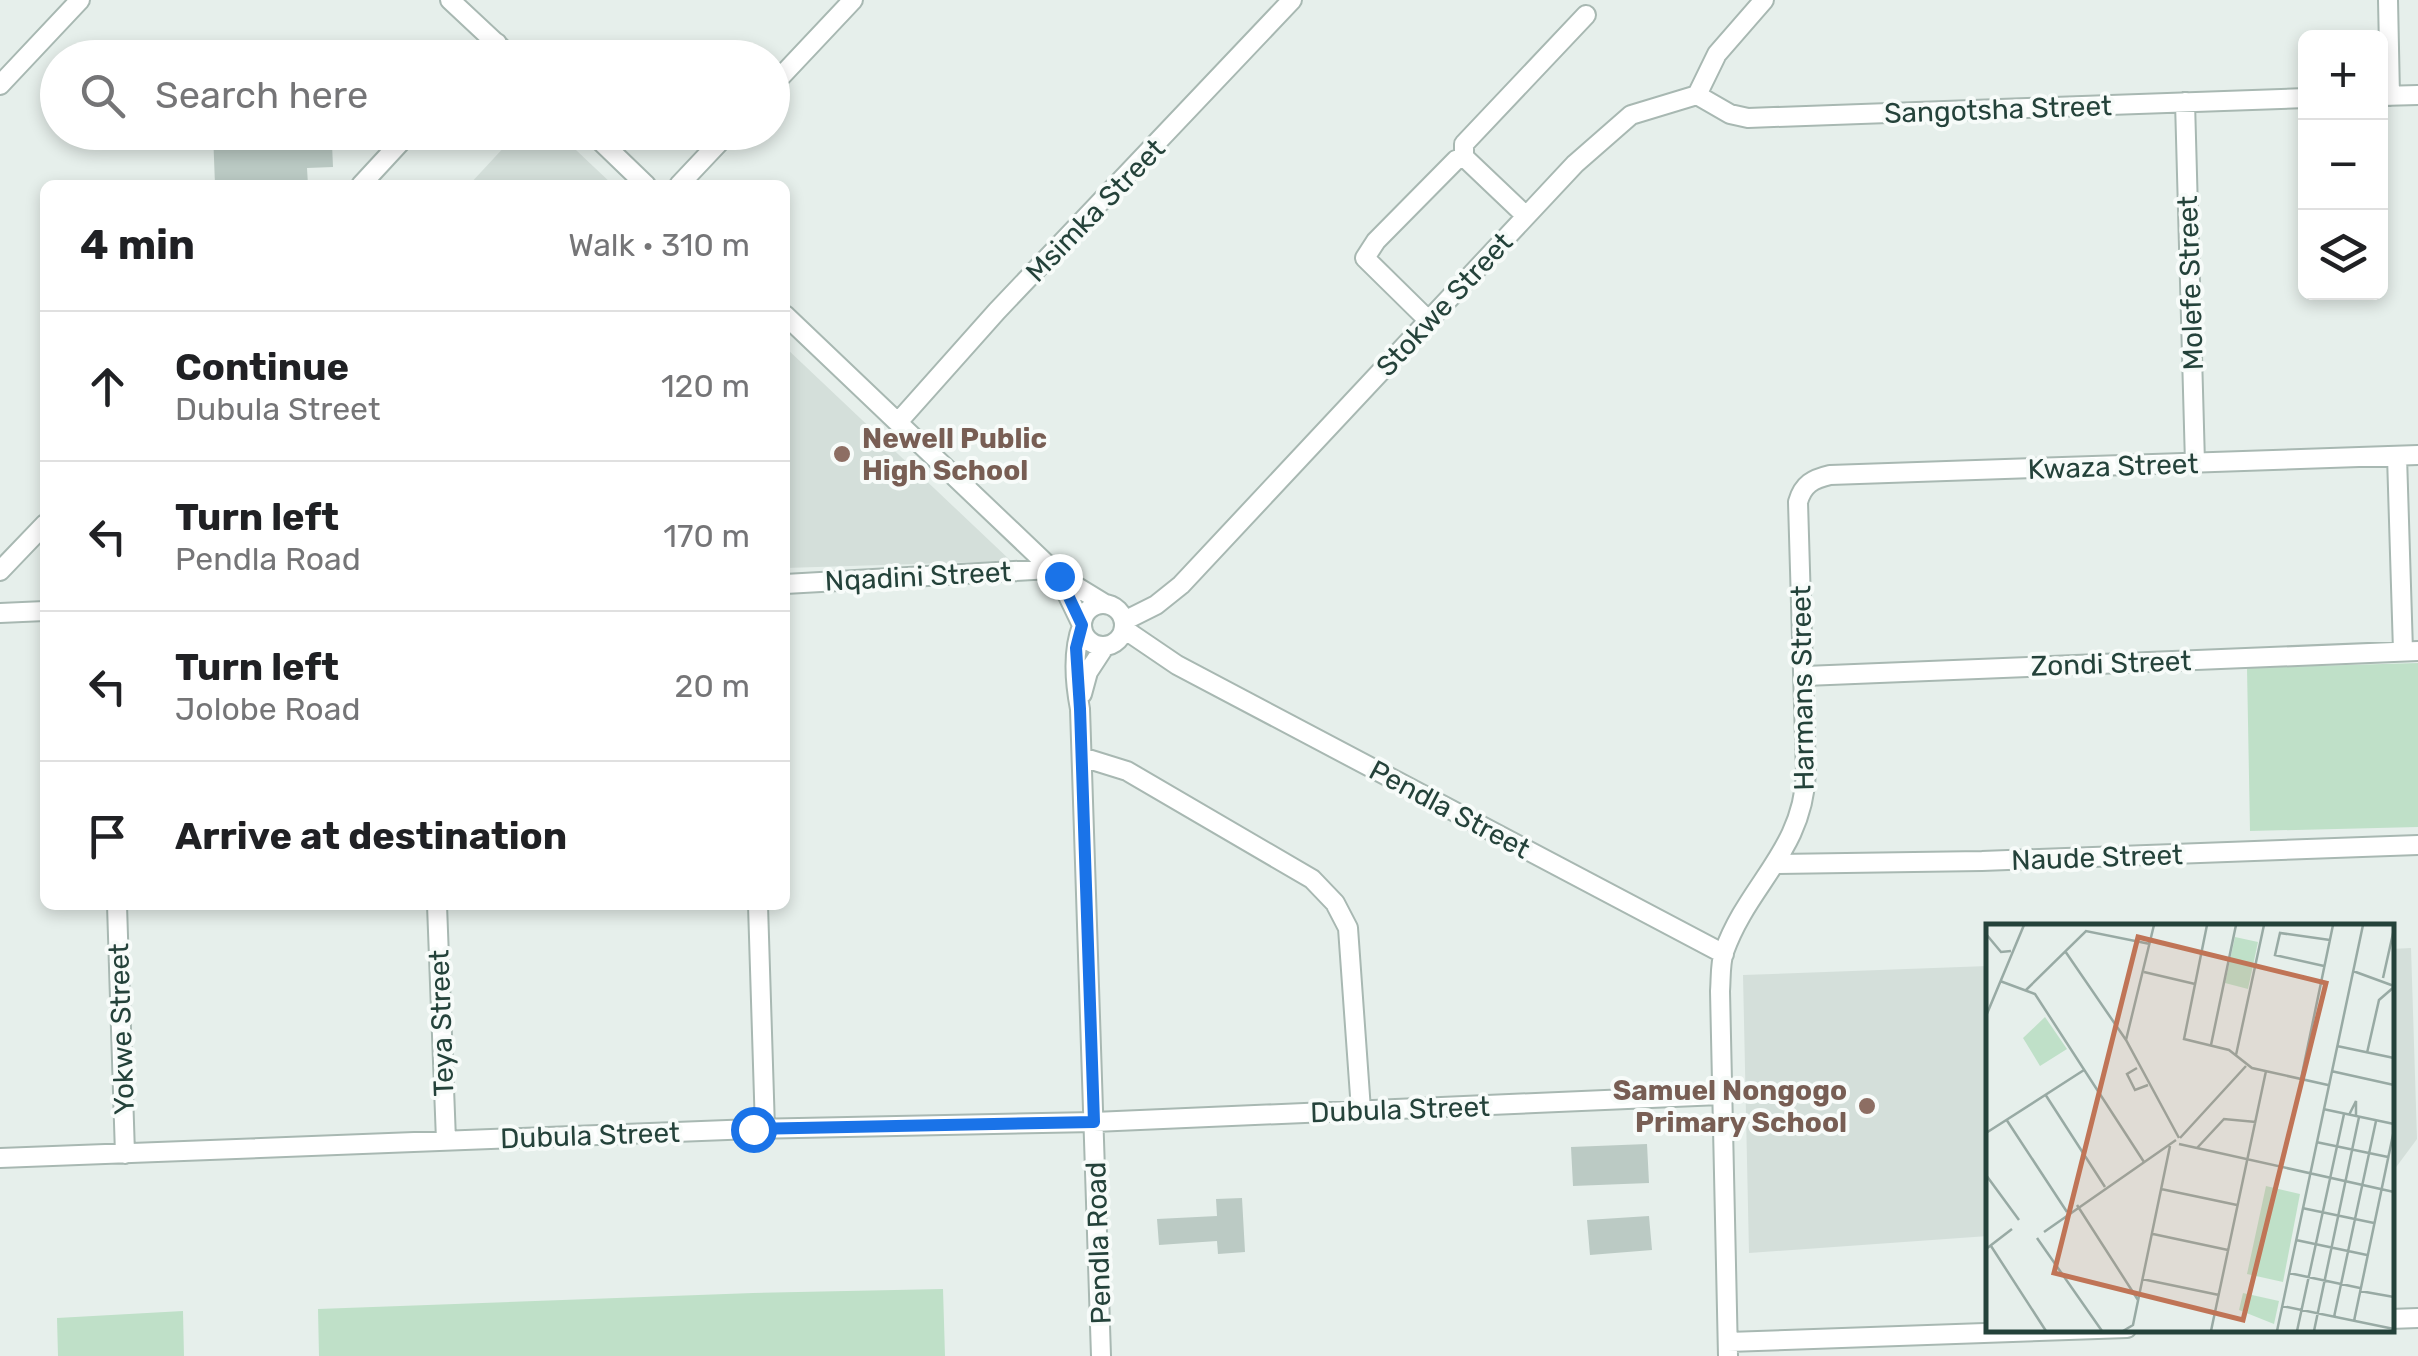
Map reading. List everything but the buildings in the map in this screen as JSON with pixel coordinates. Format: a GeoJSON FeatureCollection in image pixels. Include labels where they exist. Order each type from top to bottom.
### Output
{"type":"FeatureCollection","features":[{"type":"Feature","properties":{"kind":"street"},"geometry":{"type":"LineString","coordinates":[[42,40],[80,0]]}},
{"type":"Feature","properties":{"kind":"street"},"geometry":{"type":"LineString","coordinates":[[450,0],[493,40]]}},
{"type":"Feature","properties":{"kind":"street"},"geometry":{"type":"LineString","coordinates":[[790,67],[853,0]]}},
{"type":"Feature","properties":{"kind":"street","name":"Msimka Street"},"geometry":{"type":"LineString","coordinates":[[900,421],[997,311],[1292,0]]}},
{"type":"Feature","properties":{"kind":"street"},"geometry":{"type":"LineString","coordinates":[[1697,95],[1717,54],[1764,0]]}},
{"type":"Feature","properties":{"kind":"street"},"geometry":{"type":"LineString","coordinates":[[2387,30],[2388,0]]}},
{"type":"Feature","properties":{"kind":"street"},"geometry":{"type":"LineString","coordinates":[[1526,216],[1464,157],[1464,144],[1586,15]]}},
{"type":"Feature","properties":{"kind":"street"},"geometry":{"type":"LineString","coordinates":[[0,85],[40,42]]}},
{"type":"Feature","properties":{"kind":"street","name":"Sangotsha Street"},"geometry":{"type":"LineString","coordinates":[[1697,95],[1730,114],[1748,118],[2298,98]]}},
{"type":"Feature","properties":{"kind":"street","name":"Stokwe Street"},"geometry":{"type":"LineString","coordinates":[[1117,635],[1181,585],[1575,164],[1632,115],[1697,95]]}},
{"type":"Feature","properties":{"kind":"street"},"geometry":{"type":"LineString","coordinates":[[2388,96],[2418,95]]}},
{"type":"Feature","properties":{"kind":"street","name":"Molefe Street"},"geometry":{"type":"LineString","coordinates":[[2185,102],[2195,463]]}},
{"type":"Feature","properties":{"kind":"street"},"geometry":{"type":"LineString","coordinates":[[365,180],[393,150]]}},
{"type":"Feature","properties":{"kind":"street"},"geometry":{"type":"LineString","coordinates":[[610,150],[641,180]]}},
{"type":"Feature","properties":{"kind":"street"},"geometry":{"type":"LineString","coordinates":[[685,180],[712,150]]}},
{"type":"Feature","properties":{"kind":"street"},"geometry":{"type":"LineString","coordinates":[[1428,320],[1376,272],[1365,258],[1366,253],[1456,160],[1464,157]]}},
{"type":"Feature","properties":{"kind":"street"},"geometry":{"type":"LineString","coordinates":[[790,320],[1055,572],[1114,607],[1117,635],[1087,639],[1055,572]]}},
{"type":"Feature","properties":{"kind":"street","name":"Kwaza Street"},"geometry":{"type":"LineString","coordinates":[[1809,482],[1830,475],[2418,455]]}},
{"type":"Feature","properties":{"kind":"street"},"geometry":{"type":"LineString","coordinates":[[2397,456],[2411,651]]}},
{"type":"Feature","properties":{"kind":"street","name":"Harmans Street"},"geometry":{"type":"LineString","coordinates":[[1728,1349],[1720,991],[1724,954],[1802,812],[1806,773],[1805,676],[1798,502],[1809,482]]}},
{"type":"Feature","properties":{"kind":"street"},"geometry":{"type":"LineString","coordinates":[[0,571],[40,529]]}},
{"type":"Feature","properties":{"kind":"street","name":"Nqadini Street"},"geometry":{"type":"LineString","coordinates":[[790,584],[1055,572]]}},
{"type":"Feature","properties":{"kind":"street"},"geometry":{"type":"LineString","coordinates":[[1082,626],[1089,609],[1106,604]]}},
{"type":"Feature","properties":{"kind":"street"},"geometry":{"type":"LineString","coordinates":[[0,613],[40,611]]}},
{"type":"Feature","properties":{"kind":"street","name":"Pendla Road"},"geometry":{"type":"LineString","coordinates":[[1082,626],[1076,648],[1101,1356]]}},
{"type":"Feature","properties":{"kind":"street","name":"Pendla Street"},"geometry":{"type":"LineString","coordinates":[[1117,635],[1724,954]]}},
{"type":"Feature","properties":{"kind":"street","name":"Pendla Road"},"geometry":{"type":"LineString","coordinates":[[1080,709],[1088,672],[1117,635]]}},
{"type":"Feature","properties":{"kind":"street","name":"Zondi Street"},"geometry":{"type":"LineString","coordinates":[[1805,676],[2411,651]]}},
{"type":"Feature","properties":{"kind":"street"},"geometry":{"type":"LineString","coordinates":[[1082,758],[1126,771],[1325,890],[1348,928],[1361,1110]]}},
{"type":"Feature","properties":{"kind":"street","name":"Naude Street"},"geometry":{"type":"LineString","coordinates":[[1775,864],[2418,845]]}},
{"type":"Feature","properties":{"kind":"street","name":"Yokwe Street"},"geometry":{"type":"LineString","coordinates":[[117,910],[124,1154]]}},
{"type":"Feature","properties":{"kind":"street","name":"Teya Street"},"geometry":{"type":"LineString","coordinates":[[437,910],[446,1140]]}},
{"type":"Feature","properties":{"kind":"street"},"geometry":{"type":"LineString","coordinates":[[758,910],[765,1128]]}},
{"type":"Feature","properties":{"kind":"street","name":"Dubula Street"},"geometry":{"type":"LineString","coordinates":[[0,1158],[765,1128],[1094,1122],[1720,1095]]}},
{"type":"Feature","properties":{"kind":"street"},"geometry":{"type":"LineString","coordinates":[[2393,1319],[2418,1318]]}},
{"type":"Feature","properties":{"kind":"street"},"geometry":{"type":"LineString","coordinates":[[1728,1349],[2070,1331]]}},
{"type":"Feature","properties":{"kind":"shaded area"},"geometry":{"type":"Polygon","coordinates":[[[501,150],[576,150],[608,180],[474,180],[501,150]]]}},
{"type":"Feature","properties":{"kind":"shaded area","name":"Newell Public High School"},"geometry":{"type":"Polygon","coordinates":[[[790,352],[1011,561],[790,568],[790,352]]]}},
{"type":"Feature","properties":{"kind":"shaded area"},"geometry":{"type":"Polygon","coordinates":[[[2411,948],[2417,1139],[2393,1171],[2393,949],[2411,948]]]}},
{"type":"Feature","properties":{"kind":"shaded area","name":"Samuel Nongogo Primary School"},"geometry":{"type":"Polygon","coordinates":[[[1986,966],[1986,1236],[1749,1253],[1743,975],[1986,966]]]}},
{"type":"Feature","properties":{"kind":"green space"},"geometry":{"type":"Polygon","coordinates":[[[2418,663],[2418,827],[2250,831],[2247,668],[2418,663]]]}},
{"type":"Feature","properties":{"kind":"green space"},"geometry":{"type":"Polygon","coordinates":[[[943,1289],[945,1356],[319,1356],[318,1309],[943,1289]]]}},
{"type":"Feature","properties":{"kind":"green space"},"geometry":{"type":"Polygon","coordinates":[[[183,1311],[184,1356],[58,1356],[57,1318],[183,1311]]]}},
{"type":"Feature","properties":{"kind":"place","name":"Newell Public High School"},"geometry":{"type":"Point","coordinates":[842,454]}},
{"type":"Feature","properties":{"kind":"place","name":"Samuel Nongogo Primary School"},"geometry":{"type":"Point","coordinates":[1867,1106]}},
{"type":"Feature","properties":{"kind":"route"},"geometry":{"type":"LineString","coordinates":[[753,1129],[1094,1122],[1076,672],[1077,639],[1082,625],[1059,576]]}}]}
